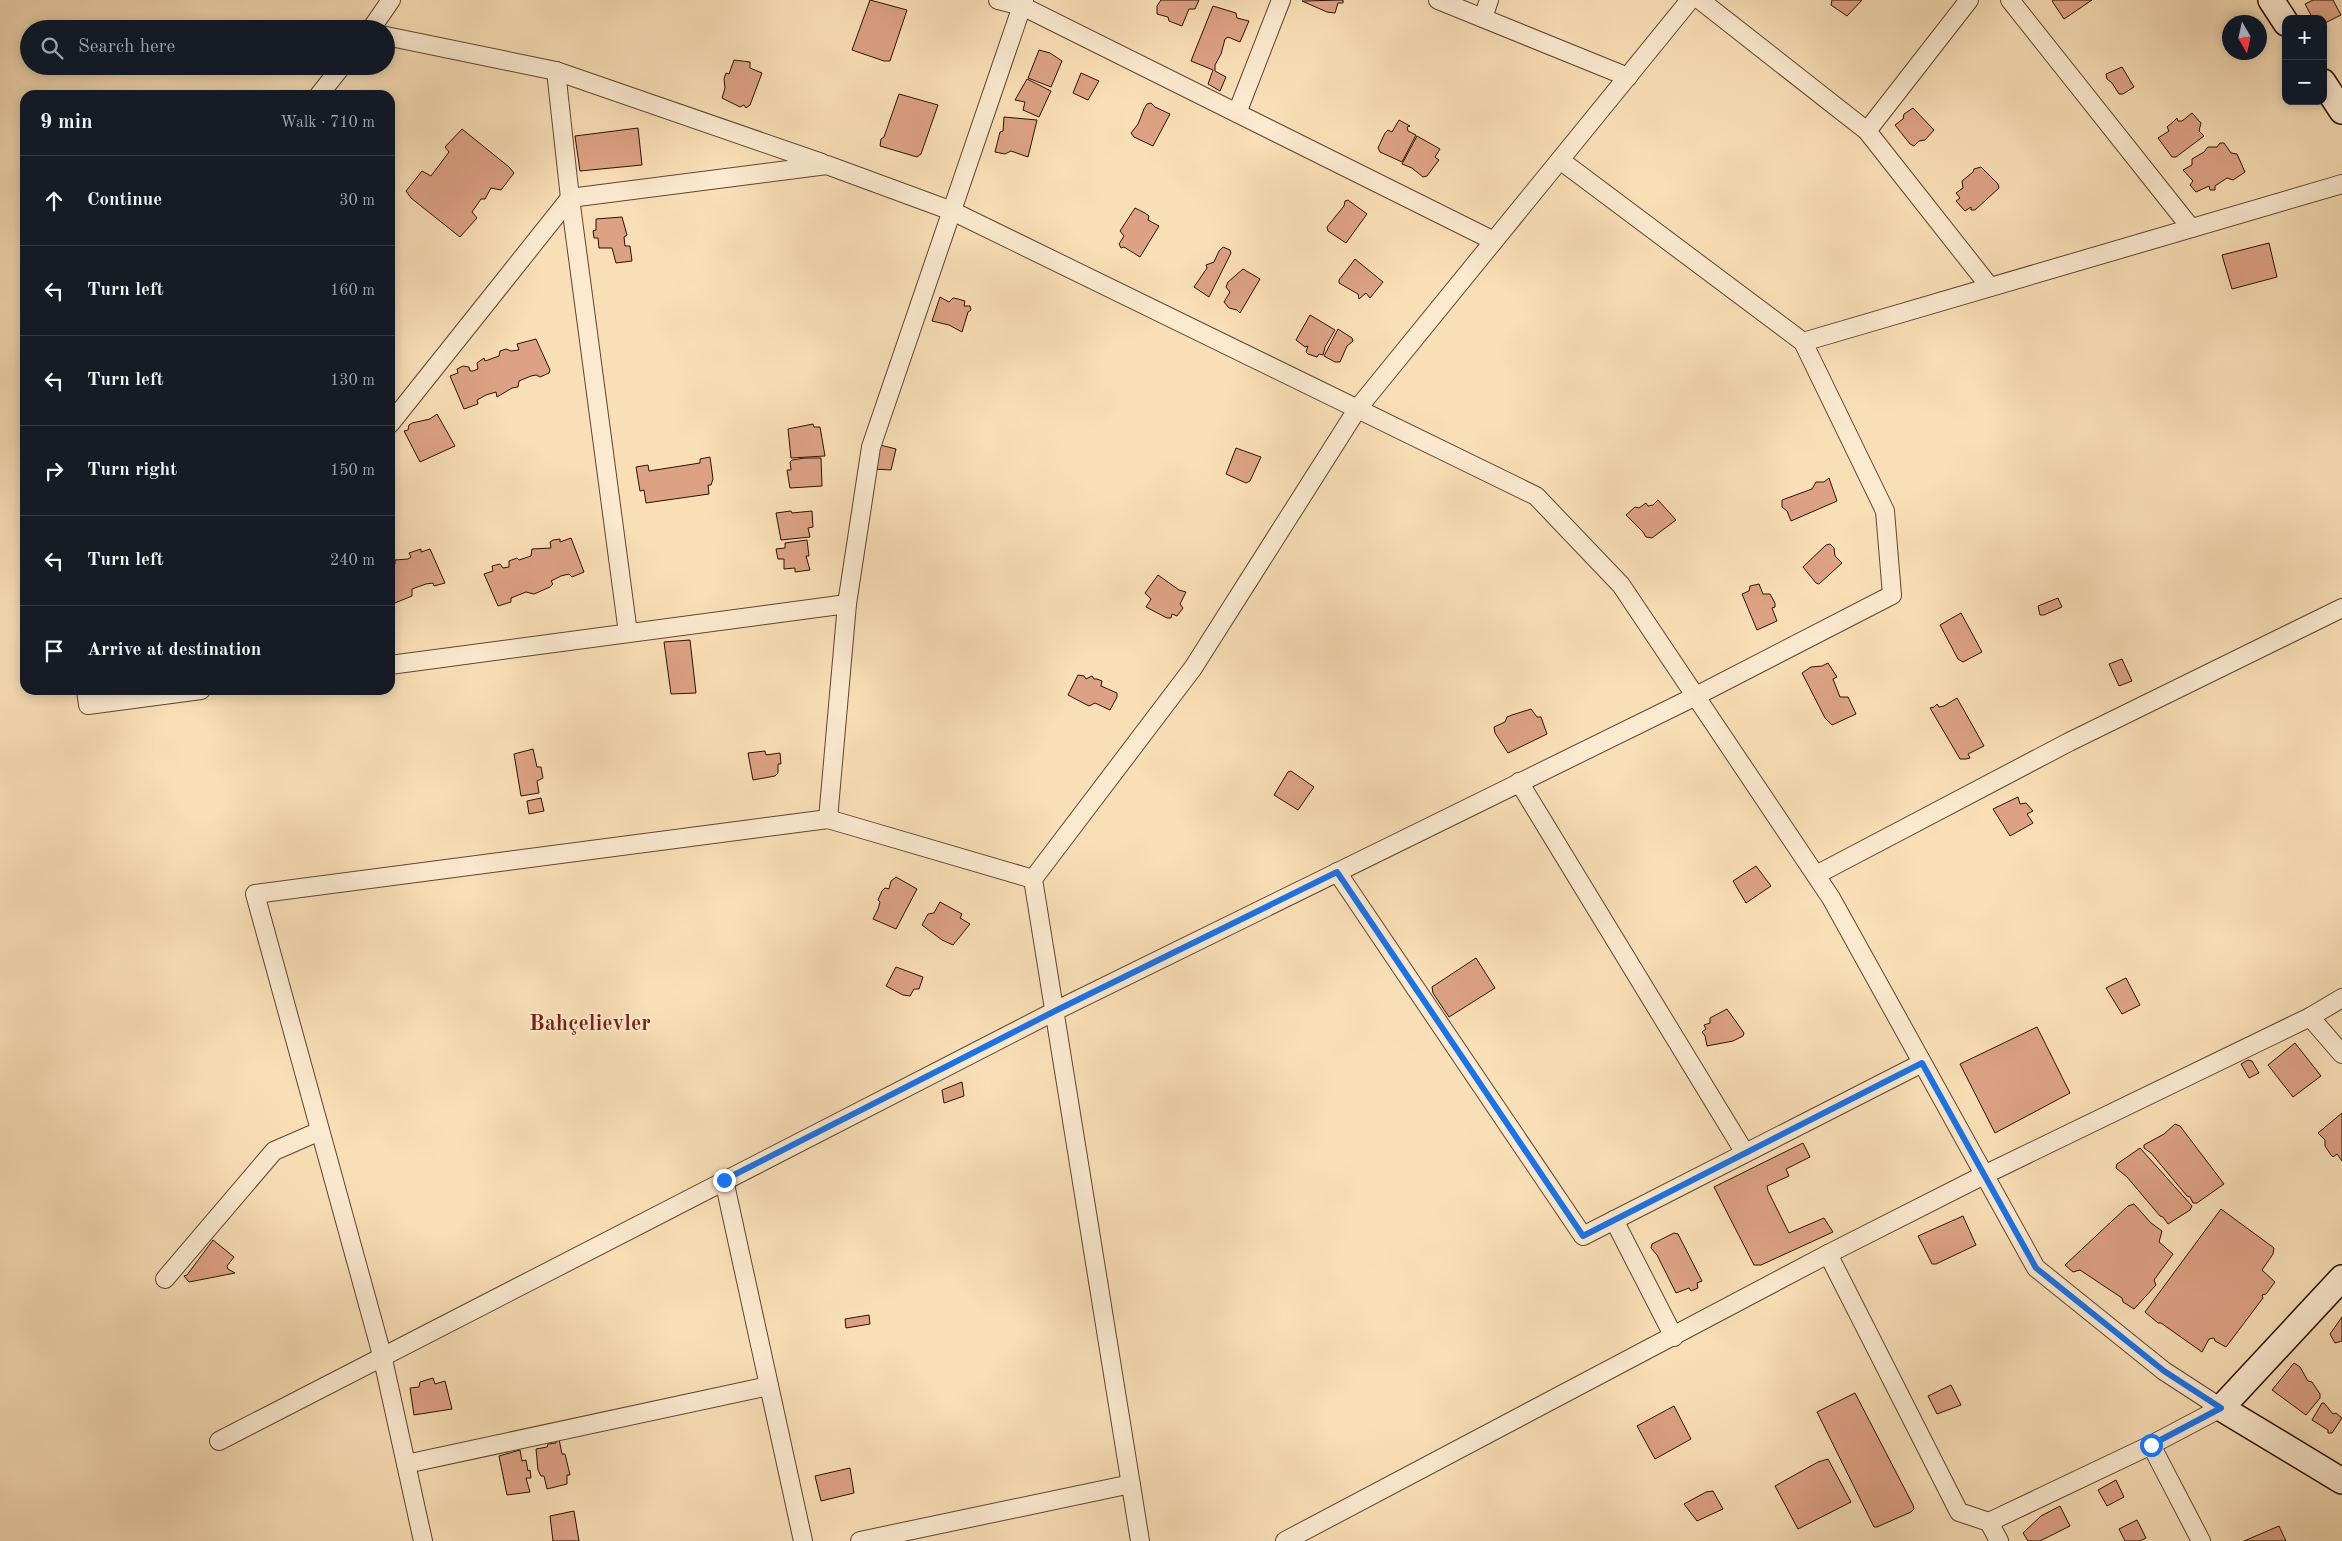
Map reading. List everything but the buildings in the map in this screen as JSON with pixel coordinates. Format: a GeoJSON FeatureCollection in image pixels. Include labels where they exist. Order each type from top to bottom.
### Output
{"type":"FeatureCollection","features":[{"type":"Feature","properties":{"kind":"street"},"geometry":{"type":"LineString","coordinates":[[378,20],[391,0]]}},
{"type":"Feature","properties":{"kind":"street"},"geometry":{"type":"LineString","coordinates":[[998,0],[1023,3],[1237,113],[1494,241]]}},
{"type":"Feature","properties":{"kind":"street"},"geometry":{"type":"LineString","coordinates":[[1237,113],[1282,0]]}},
{"type":"Feature","properties":{"kind":"street"},"geometry":{"type":"LineString","coordinates":[[1438,0],[1628,77]]}},
{"type":"Feature","properties":{"kind":"street"},"geometry":{"type":"LineString","coordinates":[[1483,18],[1489,0]]}},
{"type":"Feature","properties":{"kind":"street"},"geometry":{"type":"LineString","coordinates":[[1140,1541],[1034,879],[1193,668],[1358,408],[1690,0]]}},
{"type":"Feature","properties":{"kind":"street"},"geometry":{"type":"LineString","coordinates":[[1700,0],[1868,131],[1990,287]]}},
{"type":"Feature","properties":{"kind":"street"},"geometry":{"type":"LineString","coordinates":[[1868,131],[1969,0]]}},
{"type":"Feature","properties":{"kind":"street"},"geometry":{"type":"LineString","coordinates":[[2010,0],[2191,228]]}},
{"type":"Feature","properties":{"kind":"street"},"geometry":{"type":"LineString","coordinates":[[2271,0],[2282,18]]}},
{"type":"Feature","properties":{"kind":"street"},"geometry":{"type":"LineString","coordinates":[[828,819],[847,604],[871,447],[1023,3]]}},
{"type":"Feature","properties":{"kind":"street"},"geometry":{"type":"LineString","coordinates":[[395,38],[556,71],[827,164],[952,211],[1536,496],[1620,585],[1831,898],[2036,1268],[2164,1371],[2221,1408],[2342,1481]]}},
{"type":"Feature","properties":{"kind":"street"},"geometry":{"type":"LineString","coordinates":[[556,71],[570,198],[628,633]]}},
{"type":"Feature","properties":{"kind":"street"},"geometry":{"type":"LineString","coordinates":[[323,90],[335,75]]}},
{"type":"Feature","properties":{"kind":"street"},"geometry":{"type":"LineString","coordinates":[[2327,88],[2342,111]]}},
{"type":"Feature","properties":{"kind":"street"},"geometry":{"type":"LineString","coordinates":[[220,1441],[382,1355],[1055,1011],[1696,696],[1892,595],[1885,511],[1803,342],[1560,160]]}},
{"type":"Feature","properties":{"kind":"street"},"geometry":{"type":"LineString","coordinates":[[395,418],[570,198],[827,164]]}},
{"type":"Feature","properties":{"kind":"street"},"geometry":{"type":"LineString","coordinates":[[1803,342],[2342,184]]}},
{"type":"Feature","properties":{"kind":"street"},"geometry":{"type":"LineString","coordinates":[[395,664],[847,604]]}},
{"type":"Feature","properties":{"kind":"street"},"geometry":{"type":"LineString","coordinates":[[1816,875],[2068,742],[2342,608]]}},
{"type":"Feature","properties":{"kind":"street"},"geometry":{"type":"LineString","coordinates":[[87,695],[88,705],[164,695]]}},
{"type":"Feature","properties":{"kind":"street"},"geometry":{"type":"LineString","coordinates":[[1519,782],[1745,1153]]}},
{"type":"Feature","properties":{"kind":"street"},"geometry":{"type":"LineString","coordinates":[[423,1541],[382,1355],[255,894],[828,819],[1034,879]]}},
{"type":"Feature","properties":{"kind":"street"},"geometry":{"type":"LineString","coordinates":[[1337,872],[1583,1236],[1922,1063]]}},
{"type":"Feature","properties":{"kind":"street"},"geometry":{"type":"LineString","coordinates":[[1285,1541],[1828,1254],[1984,1175],[2310,1017],[2342,998]]}},
{"type":"Feature","properties":{"kind":"street"},"geometry":{"type":"LineString","coordinates":[[2310,1017],[2342,1054]]}},
{"type":"Feature","properties":{"kind":"street"},"geometry":{"type":"LineString","coordinates":[[165,1279],[274,1151],[320,1131]]}},
{"type":"Feature","properties":{"kind":"street"},"geometry":{"type":"LineString","coordinates":[[724,1180],[803,1541]]}},
{"type":"Feature","properties":{"kind":"street"},"geometry":{"type":"LineString","coordinates":[[1614,1220],[1674,1337]]}},
{"type":"Feature","properties":{"kind":"street"},"geometry":{"type":"LineString","coordinates":[[1828,1254],[1959,1512],[1989,1522],[1999,1541]]}},
{"type":"Feature","properties":{"kind":"street"},"geometry":{"type":"LineString","coordinates":[[1989,1522],[2151,1445],[2221,1408],[2342,1278]]}},
{"type":"Feature","properties":{"kind":"street"},"geometry":{"type":"LineString","coordinates":[[406,1464],[769,1386]]}},
{"type":"Feature","properties":{"kind":"street"},"geometry":{"type":"LineString","coordinates":[[2151,1445],[2201,1541]]}},
{"type":"Feature","properties":{"kind":"street"},"geometry":{"type":"LineString","coordinates":[[860,1541],[1131,1484]]}},
{"type":"Feature","properties":{"kind":"district","name":"Bahçelievler"},"geometry":{"type":"Point","coordinates":[590,1024]}},
{"type":"Feature","properties":{"kind":"route"},"geometry":{"type":"LineString","coordinates":[[724,1180],[1055,1011],[1337,872],[1583,1236],[1922,1063],[2036,1268],[2164,1371],[2221,1408],[2151,1445]]}}]}
